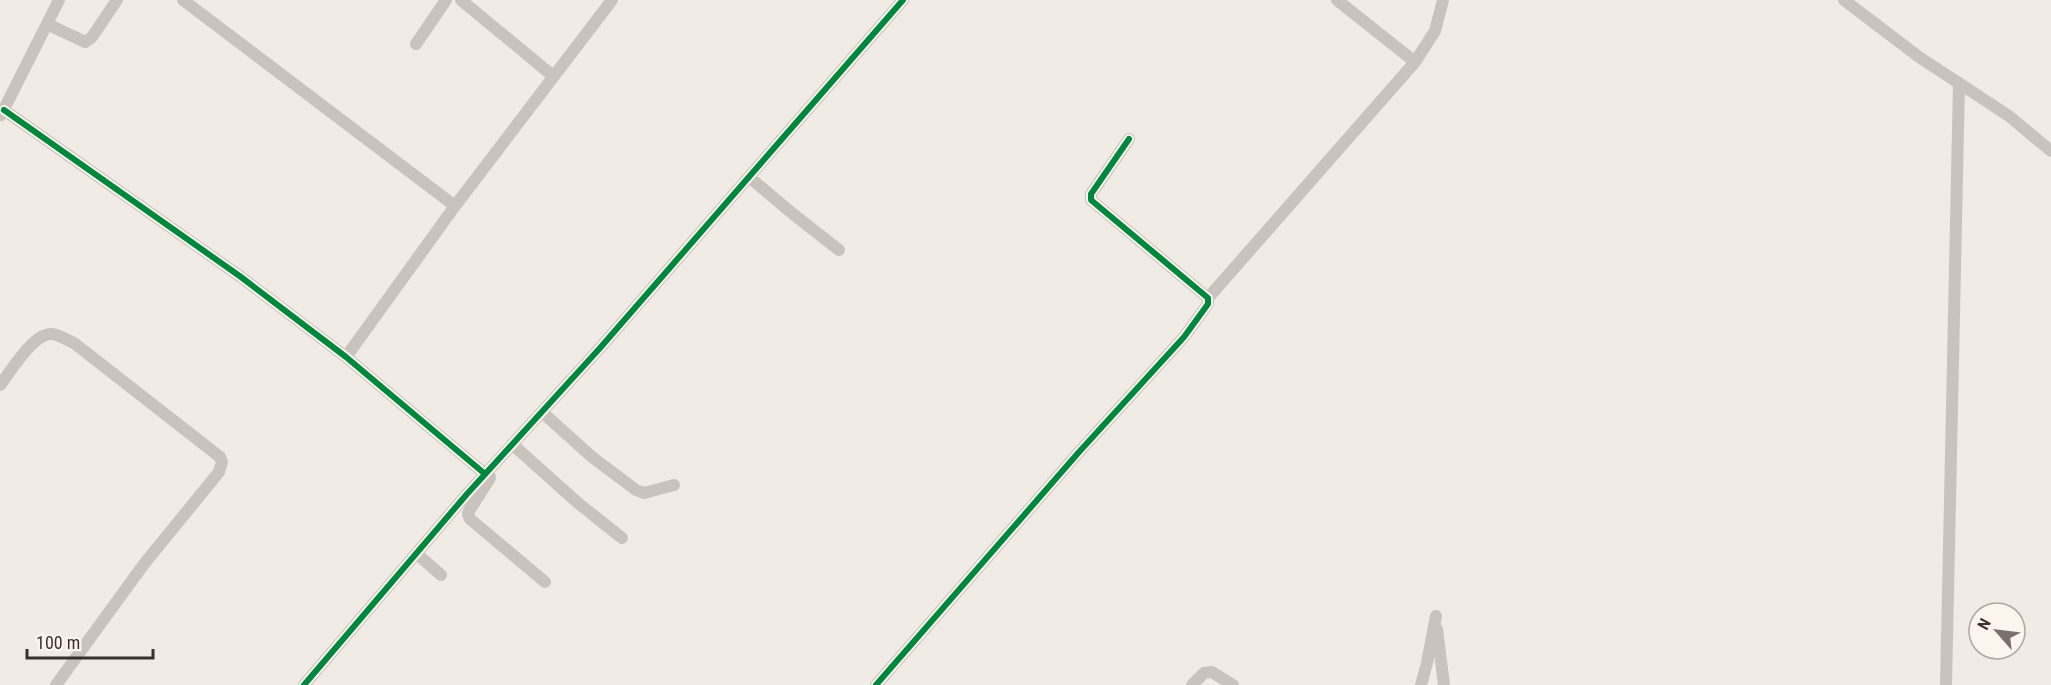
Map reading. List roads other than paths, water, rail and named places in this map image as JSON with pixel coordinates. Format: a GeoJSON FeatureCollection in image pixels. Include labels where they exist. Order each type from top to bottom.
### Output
{"type":"FeatureCollection","features":[{"type":"Feature","properties":{"kind":"street"},"geometry":{"type":"LineString","coordinates":[[59,0],[2,113],[241,277],[346,357],[486,472],[490,478],[469,511],[470,519],[545,582]]}},
{"type":"Feature","properties":{"kind":"street"},"geometry":{"type":"LineString","coordinates":[[47,24],[85,42],[92,37],[117,0]]}},
{"type":"Feature","properties":{"kind":"street"},"geometry":{"type":"LineString","coordinates":[[183,0],[455,206]]}},
{"type":"Feature","properties":{"kind":"street"},"geometry":{"type":"LineString","coordinates":[[416,44],[446,0]]}},
{"type":"Feature","properties":{"kind":"street"},"geometry":{"type":"LineString","coordinates":[[461,0],[553,76]]}},
{"type":"Feature","properties":{"kind":"street"},"geometry":{"type":"LineString","coordinates":[[346,357],[455,206],[612,0]]}},
{"type":"Feature","properties":{"kind":"street"},"geometry":{"type":"LineString","coordinates":[[304,685],[486,472],[600,348],[903,0]]}},
{"type":"Feature","properties":{"kind":"street"},"geometry":{"type":"LineString","coordinates":[[1337,0],[1414,62]]}},
{"type":"Feature","properties":{"kind":"street"},"geometry":{"type":"LineString","coordinates":[[876,685],[1079,452],[1184,337],[1206,308],[1208,298],[1414,62],[1435,31],[1443,0]]}},
{"type":"Feature","properties":{"kind":"street"},"geometry":{"type":"LineString","coordinates":[[1844,0],[1919,57],[2009,116],[2051,151]]}},
{"type":"Feature","properties":{"kind":"street"},"geometry":{"type":"LineString","coordinates":[[1946,685],[1959,82]]}},
{"type":"Feature","properties":{"kind":"street"},"geometry":{"type":"LineString","coordinates":[[1129,139],[1091,194],[1091,200],[1208,298]]}},
{"type":"Feature","properties":{"kind":"street"},"geometry":{"type":"LineString","coordinates":[[749,177],[839,250]]}},
{"type":"Feature","properties":{"kind":"street"},"geometry":{"type":"LineString","coordinates":[[0,385],[34,340],[51,333],[61,336],[74,343],[191,433],[220,457],[222,462],[219,472],[144,564],[56,685]]}},
{"type":"Feature","properties":{"kind":"street"},"geometry":{"type":"LineString","coordinates":[[542,412],[592,457],[639,492],[644,493],[674,485]]}},
{"type":"Feature","properties":{"kind":"street"},"geometry":{"type":"LineString","coordinates":[[512,444],[578,503],[622,538]]}},
{"type":"Feature","properties":{"kind":"street"},"geometry":{"type":"LineString","coordinates":[[417,554],[441,575]]}},
{"type":"Feature","properties":{"kind":"street"},"geometry":{"type":"LineString","coordinates":[[1420,685],[1427,663],[1436,616],[1444,685]]}},
{"type":"Feature","properties":{"kind":"street"},"geometry":{"type":"LineString","coordinates":[[1192,685],[1204,674],[1212,672],[1233,685]]}}]}
